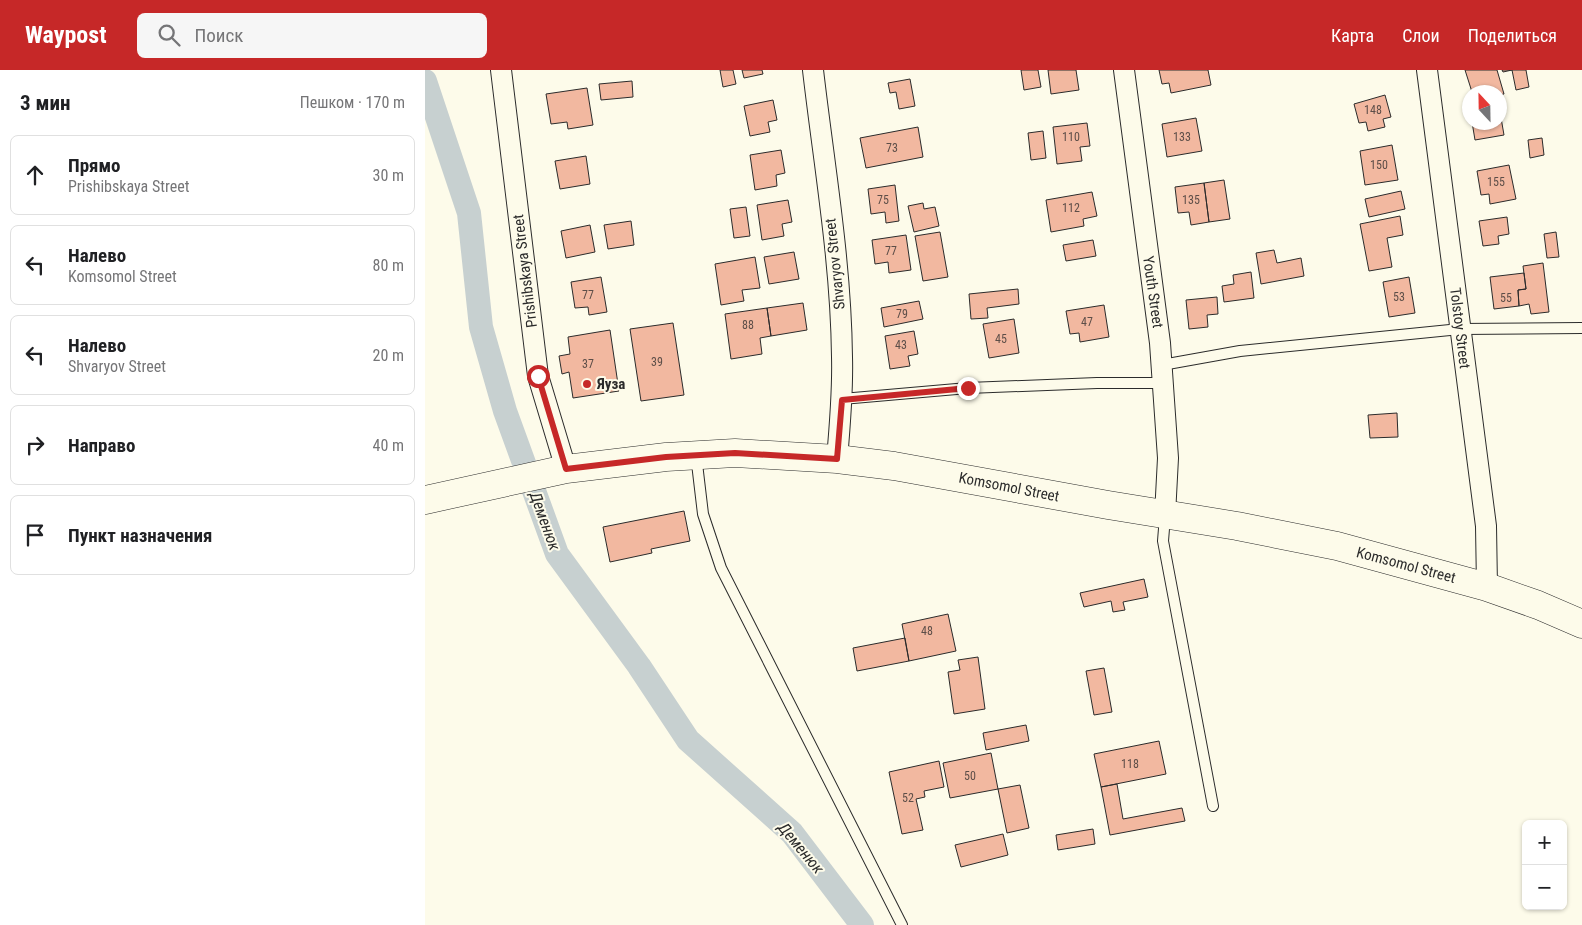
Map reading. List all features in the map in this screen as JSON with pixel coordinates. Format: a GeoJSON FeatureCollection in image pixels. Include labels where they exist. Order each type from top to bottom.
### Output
{"type":"FeatureCollection","features":[{"type":"Feature","properties":{"kind":"main road","name":"Komsomol Street"},"geometry":{"type":"LineString","coordinates":[[425,500],[559,470],[666,457],[735,453],[837,459],[895,466],[1165,515],[1237,526],[1337,546],[1487,587],[1538,605],[1582,624]]}},
{"type":"Feature","properties":{"kind":"street","name":"Prishibskaya Street"},"geometry":{"type":"LineString","coordinates":[[501,70],[538,376],[559,470]]}},
{"type":"Feature","properties":{"kind":"street","name":"Shvaryov Street"},"geometry":{"type":"LineString","coordinates":[[813,70],[839,287],[842,400],[837,459]]}},
{"type":"Feature","properties":{"kind":"street","name":"Youth Street"},"geometry":{"type":"LineString","coordinates":[[1124,70],[1159,333],[1168,458],[1165,515]]}},
{"type":"Feature","properties":{"kind":"street","name":"Tolstoy Street"},"geometry":{"type":"LineString","coordinates":[[1427,70],[1486,526],[1487,587]]}},
{"type":"Feature","properties":{"kind":"street"},"geometry":{"type":"LineString","coordinates":[[1538,605],[1582,615]]}},
{"type":"Feature","properties":{"kind":"lane"},"geometry":{"type":"LineString","coordinates":[[842,400],[968,388],[1097,383],[1162,374],[1240,351],[1460,329],[1582,328]]}},
{"type":"Feature","properties":{"kind":"lane"},"geometry":{"type":"LineString","coordinates":[[696,455],[703,514],[721,568],[902,925]]}},
{"type":"Feature","properties":{"kind":"lane"},"geometry":{"type":"LineString","coordinates":[[1165,515],[1163,541],[1213,806]]}},
{"type":"Feature","properties":{"kind":"building"},"geometry":{"type":"Polygon","coordinates":[[[720,70],[733,70],[736,84],[723,87],[720,70]]]}},
{"type":"Feature","properties":{"kind":"building"},"geometry":{"type":"Polygon","coordinates":[[[742,70],[762,70],[763,74],[744,78],[742,70]]]}},
{"type":"Feature","properties":{"kind":"building"},"geometry":{"type":"Polygon","coordinates":[[[1021,70],[1038,70],[1041,87],[1024,90],[1021,70]]]}},
{"type":"Feature","properties":{"kind":"building"},"geometry":{"type":"Polygon","coordinates":[[[1048,70],[1076,70],[1079,90],[1051,94],[1048,70]]]}},
{"type":"Feature","properties":{"kind":"building"},"geometry":{"type":"Polygon","coordinates":[[[1159,70],[1208,70],[1211,85],[1171,93],[1169,83],[1162,84],[1159,70]]]}},
{"type":"Feature","properties":{"kind":"building"},"geometry":{"type":"Polygon","coordinates":[[[1465,70],[1497,70],[1501,85],[1470,85],[1465,70]]]}},
{"type":"Feature","properties":{"kind":"building"},"geometry":{"type":"Polygon","coordinates":[[[1512,70],[1526,70],[1529,87],[1516,90],[1512,70]]]}},
{"type":"Feature","properties":{"kind":"building"},"geometry":{"type":"Polygon","coordinates":[[[910,79],[915,106],[899,109],[896,92],[890,93],[888,83],[910,79]]]}},
{"type":"Feature","properties":{"kind":"building"},"geometry":{"type":"Polygon","coordinates":[[[632,81],[633,97],[601,100],[599,84],[632,81]]]}},
{"type":"Feature","properties":{"kind":"building"},"geometry":{"type":"Polygon","coordinates":[[[587,88],[593,125],[568,129],[567,122],[551,124],[546,94],[587,88]]]}},
{"type":"Feature","properties":{"kind":"building"},"geometry":{"type":"Polygon","coordinates":[[[1385,95],[1391,117],[1383,119],[1385,127],[1368,131],[1366,122],[1359,123],[1354,104],[1385,95]]]}},
{"type":"Feature","properties":{"kind":"building"},"geometry":{"type":"Polygon","coordinates":[[[773,100],[777,120],[768,122],[770,132],[750,136],[744,106],[773,100]]]}},
{"type":"Feature","properties":{"kind":"building"},"geometry":{"type":"Polygon","coordinates":[[[1196,118],[1202,151],[1167,157],[1162,124],[1196,118]]]}},
{"type":"Feature","properties":{"kind":"building"},"geometry":{"type":"Polygon","coordinates":[[[1087,123],[1090,146],[1080,147],[1082,161],[1057,164],[1053,127],[1087,123]]]}},
{"type":"Feature","properties":{"kind":"building"},"geometry":{"type":"Polygon","coordinates":[[[918,127],[923,157],[866,168],[860,138],[918,127]]]}},
{"type":"Feature","properties":{"kind":"building"},"geometry":{"type":"Polygon","coordinates":[[[1473,130],[1503,130],[1504,135],[1475,140],[1473,130]]]}},
{"type":"Feature","properties":{"kind":"building"},"geometry":{"type":"Polygon","coordinates":[[[1043,131],[1046,158],[1031,160],[1028,133],[1043,131]]]}},
{"type":"Feature","properties":{"kind":"building"},"geometry":{"type":"Polygon","coordinates":[[[1542,138],[1544,155],[1530,158],[1528,140],[1542,138]]]}},
{"type":"Feature","properties":{"kind":"building"},"geometry":{"type":"Polygon","coordinates":[[[1392,145],[1398,180],[1365,185],[1360,151],[1392,145]]]}},
{"type":"Feature","properties":{"kind":"building"},"geometry":{"type":"Polygon","coordinates":[[[781,150],[785,173],[776,175],[777,186],[755,190],[750,155],[781,150]]]}},
{"type":"Feature","properties":{"kind":"building"},"geometry":{"type":"Polygon","coordinates":[[[586,156],[590,184],[560,189],[555,161],[586,156]]]}},
{"type":"Feature","properties":{"kind":"building"},"geometry":{"type":"Polygon","coordinates":[[[1509,165],[1516,199],[1490,204],[1489,194],[1481,195],[1477,171],[1509,165]]]}},
{"type":"Feature","properties":{"kind":"building"},"geometry":{"type":"Polygon","coordinates":[[[1224,180],[1230,219],[1209,222],[1204,183],[1224,180]]]}},
{"type":"Feature","properties":{"kind":"building"},"geometry":{"type":"Polygon","coordinates":[[[1204,183],[1209,222],[1191,225],[1189,212],[1178,213],[1175,187],[1204,183]]]}},
{"type":"Feature","properties":{"kind":"building"},"geometry":{"type":"Polygon","coordinates":[[[895,185],[899,221],[886,223],[885,212],[871,214],[868,189],[895,185]]]}},
{"type":"Feature","properties":{"kind":"building"},"geometry":{"type":"Polygon","coordinates":[[[1401,191],[1405,209],[1369,217],[1365,199],[1401,191]]]}},
{"type":"Feature","properties":{"kind":"building"},"geometry":{"type":"Polygon","coordinates":[[[1092,192],[1097,216],[1083,219],[1084,226],[1051,232],[1046,200],[1092,192]]]}},
{"type":"Feature","properties":{"kind":"building"},"geometry":{"type":"Polygon","coordinates":[[[788,200],[792,222],[782,224],[784,236],[762,240],[757,205],[788,200]]]}},
{"type":"Feature","properties":{"kind":"building"},"geometry":{"type":"Polygon","coordinates":[[[923,203],[924,209],[935,207],[939,226],[914,232],[908,206],[923,203]]]}},
{"type":"Feature","properties":{"kind":"building"},"geometry":{"type":"Polygon","coordinates":[[[746,207],[750,236],[734,238],[730,209],[746,207]]]}},
{"type":"Feature","properties":{"kind":"building"},"geometry":{"type":"Polygon","coordinates":[[[1400,216],[1403,235],[1387,238],[1392,267],[1369,271],[1360,224],[1400,216]]]}},
{"type":"Feature","properties":{"kind":"building"},"geometry":{"type":"Polygon","coordinates":[[[1507,217],[1509,234],[1498,236],[1499,244],[1483,246],[1479,221],[1507,217]]]}},
{"type":"Feature","properties":{"kind":"building"},"geometry":{"type":"Polygon","coordinates":[[[631,221],[634,245],[608,249],[604,225],[631,221]]]}},
{"type":"Feature","properties":{"kind":"building"},"geometry":{"type":"Polygon","coordinates":[[[590,225],[595,252],[566,258],[561,231],[590,225]]]}},
{"type":"Feature","properties":{"kind":"building"},"geometry":{"type":"Polygon","coordinates":[[[940,232],[948,277],[923,281],[915,236],[940,232]]]}},
{"type":"Feature","properties":{"kind":"building"},"geometry":{"type":"Polygon","coordinates":[[[1556,232],[1559,257],[1547,258],[1544,234],[1556,232]]]}},
{"type":"Feature","properties":{"kind":"building"},"geometry":{"type":"Polygon","coordinates":[[[906,235],[911,270],[889,273],[888,262],[875,264],[872,240],[906,235]]]}},
{"type":"Feature","properties":{"kind":"building"},"geometry":{"type":"Polygon","coordinates":[[[1093,240],[1096,256],[1066,261],[1063,245],[1093,240]]]}},
{"type":"Feature","properties":{"kind":"building"},"geometry":{"type":"Polygon","coordinates":[[[1274,250],[1277,263],[1301,258],[1304,276],[1261,284],[1256,253],[1274,250]]]}},
{"type":"Feature","properties":{"kind":"building"},"geometry":{"type":"Polygon","coordinates":[[[794,252],[799,279],[769,284],[764,257],[794,252]]]}},
{"type":"Feature","properties":{"kind":"building"},"geometry":{"type":"Polygon","coordinates":[[[755,257],[760,288],[742,290],[744,301],[721,305],[715,264],[755,257]]]}},
{"type":"Feature","properties":{"kind":"building"},"geometry":{"type":"Polygon","coordinates":[[[1543,263],[1549,312],[1531,314],[1529,304],[1519,306],[1518,290],[1526,289],[1523,266],[1543,263]]]}},
{"type":"Feature","properties":{"kind":"building"},"geometry":{"type":"Polygon","coordinates":[[[1251,272],[1254,298],[1224,302],[1222,286],[1234,284],[1233,275],[1251,272]]]}},
{"type":"Feature","properties":{"kind":"building"},"geometry":{"type":"Polygon","coordinates":[[[1524,273],[1526,289],[1518,290],[1519,306],[1494,309],[1490,277],[1524,273]]]}},
{"type":"Feature","properties":{"kind":"building"},"geometry":{"type":"Polygon","coordinates":[[[601,277],[607,312],[589,315],[588,307],[575,308],[571,282],[601,277]]]}},
{"type":"Feature","properties":{"kind":"building"},"geometry":{"type":"Polygon","coordinates":[[[1409,277],[1415,313],[1389,317],[1383,282],[1409,277]]]}},
{"type":"Feature","properties":{"kind":"building"},"geometry":{"type":"Polygon","coordinates":[[[1018,289],[1019,304],[987,308],[988,318],[971,319],[969,294],[1018,289]]]}},
{"type":"Feature","properties":{"kind":"building"},"geometry":{"type":"Polygon","coordinates":[[[1217,297],[1218,314],[1207,315],[1208,327],[1189,329],[1186,300],[1217,297]]]}},
{"type":"Feature","properties":{"kind":"building"},"geometry":{"type":"Polygon","coordinates":[[[919,301],[923,319],[884,327],[881,308],[919,301]]]}},
{"type":"Feature","properties":{"kind":"building"},"geometry":{"type":"Polygon","coordinates":[[[803,303],[807,330],[771,336],[767,308],[803,303]]]}},
{"type":"Feature","properties":{"kind":"building"},"geometry":{"type":"Polygon","coordinates":[[[1104,305],[1109,337],[1080,342],[1079,333],[1070,334],[1066,311],[1104,305]]]}},
{"type":"Feature","properties":{"kind":"building"},"geometry":{"type":"Polygon","coordinates":[[[767,308],[771,336],[760,338],[762,354],[731,359],[725,314],[767,308]]]}},
{"type":"Feature","properties":{"kind":"building"},"geometry":{"type":"Polygon","coordinates":[[[1014,319],[1019,353],[989,358],[983,324],[1014,319]]]}},
{"type":"Feature","properties":{"kind":"building"},"geometry":{"type":"Polygon","coordinates":[[[673,323],[684,395],[641,401],[630,329],[673,323]]]}},
{"type":"Feature","properties":{"kind":"building"},"geometry":{"type":"Polygon","coordinates":[[[610,330],[619,391],[573,398],[569,372],[562,374],[559,356],[570,354],[568,337],[610,330]]]}},
{"type":"Feature","properties":{"kind":"building"},"geometry":{"type":"Polygon","coordinates":[[[914,331],[918,354],[908,356],[910,366],[890,369],[885,336],[914,331]]]}},
{"type":"Feature","properties":{"kind":"building"},"geometry":{"type":"Polygon","coordinates":[[[1397,413],[1398,437],[1370,438],[1368,415],[1397,413]]]}},
{"type":"Feature","properties":{"kind":"building"},"geometry":{"type":"Polygon","coordinates":[[[684,511],[690,541],[651,549],[652,553],[610,562],[603,527],[684,511]]]}},
{"type":"Feature","properties":{"kind":"building"},"geometry":{"type":"Polygon","coordinates":[[[1144,579],[1148,597],[1123,602],[1125,610],[1113,612],[1111,601],[1084,607],[1080,593],[1144,579]]]}},
{"type":"Feature","properties":{"kind":"building"},"geometry":{"type":"Polygon","coordinates":[[[948,614],[956,651],[909,661],[902,624],[948,614]]]}},
{"type":"Feature","properties":{"kind":"building"},"geometry":{"type":"Polygon","coordinates":[[[905,638],[909,661],[857,671],[853,648],[905,638]]]}},
{"type":"Feature","properties":{"kind":"building"},"geometry":{"type":"Polygon","coordinates":[[[978,657],[985,709],[954,714],[948,672],[960,670],[958,660],[978,657]]]}},
{"type":"Feature","properties":{"kind":"building"},"geometry":{"type":"Polygon","coordinates":[[[1104,668],[1112,712],[1094,715],[1086,671],[1104,668]]]}},
{"type":"Feature","properties":{"kind":"building"},"geometry":{"type":"Polygon","coordinates":[[[1026,725],[1029,741],[986,750],[983,733],[1026,725]]]}},
{"type":"Feature","properties":{"kind":"building"},"geometry":{"type":"Polygon","coordinates":[[[1159,741],[1166,774],[1101,787],[1094,754],[1159,741]]]}},
{"type":"Feature","properties":{"kind":"building"},"geometry":{"type":"Polygon","coordinates":[[[991,753],[998,789],[950,798],[943,763],[991,753]]]}},
{"type":"Feature","properties":{"kind":"building"},"geometry":{"type":"Polygon","coordinates":[[[939,761],[944,787],[924,791],[925,797],[916,799],[923,830],[902,834],[889,772],[939,761]]]}},
{"type":"Feature","properties":{"kind":"building"},"geometry":{"type":"Polygon","coordinates":[[[1117,784],[1123,819],[1182,808],[1185,821],[1110,835],[1101,787],[1117,784]]]}},
{"type":"Feature","properties":{"kind":"building"},"geometry":{"type":"Polygon","coordinates":[[[1020,785],[1029,828],[1007,833],[998,789],[1020,785]]]}},
{"type":"Feature","properties":{"kind":"building"},"geometry":{"type":"Polygon","coordinates":[[[1093,829],[1095,844],[1058,850],[1056,835],[1093,829]]]}},
{"type":"Feature","properties":{"kind":"building"},"geometry":{"type":"Polygon","coordinates":[[[1003,834],[1008,855],[961,867],[955,845],[1003,834]]]}},
{"type":"Feature","properties":{"kind":"waterway","name":"Деменюк"},"geometry":{"type":"LineString","coordinates":[[425,81],[469,213],[481,327],[505,411],[557,554],[639,666],[688,740],[792,833],[862,925]]}},
{"type":"Feature","properties":{"kind":"place","name":"Яуза"},"geometry":{"type":"Point","coordinates":[587,384]}},
{"type":"Feature","properties":{"kind":"route"},"geometry":{"type":"LineString","coordinates":[[538,376],[566,469],[633,460],[735,453],[837,459],[842,400],[968,388]]}}]}
